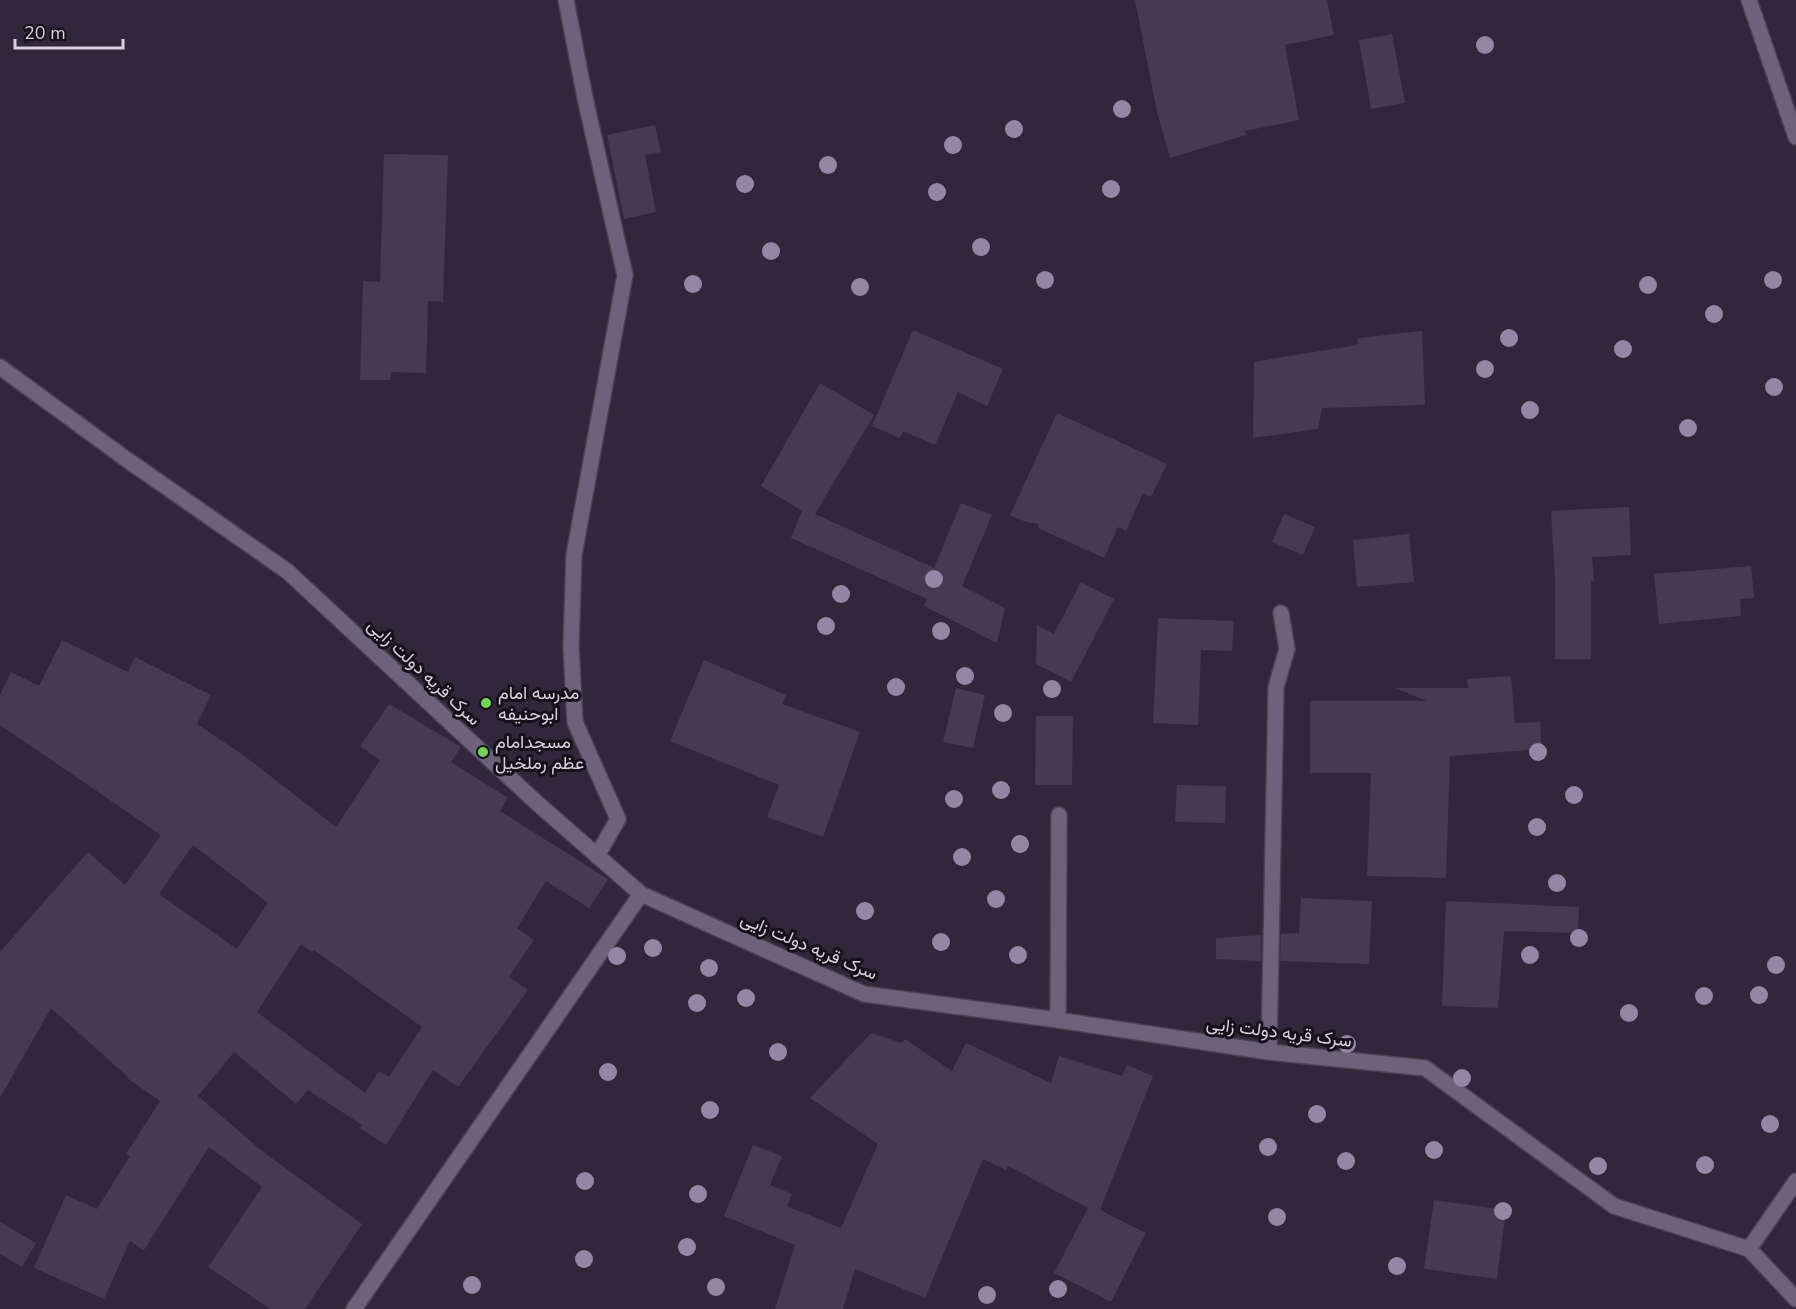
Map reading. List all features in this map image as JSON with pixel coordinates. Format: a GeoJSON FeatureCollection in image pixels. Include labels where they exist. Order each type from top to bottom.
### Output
{"type":"FeatureCollection","features":[{"type":"Feature","properties":{"kind":"street"},"geometry":{"type":"LineString","coordinates":[[566,0],[585,98],[625,275],[574,555],[571,646],[575,722],[618,819],[597,856]]}},
{"type":"Feature","properties":{"kind":"street"},"geometry":{"type":"LineString","coordinates":[[1749,0],[1796,137]]}},
{"type":"Feature","properties":{"kind":"street","name":"سرک قریه دولت زایی"},"geometry":{"type":"LineString","coordinates":[[0,367],[126,459],[287,571],[537,803],[641,894],[864,994],[1269,1052],[1425,1068],[1614,1206],[1749,1249],[1796,1299]]}},
{"type":"Feature","properties":{"kind":"street"},"geometry":{"type":"LineString","coordinates":[[1269,1052],[1276,687],[1287,649],[1281,613]]}},
{"type":"Feature","properties":{"kind":"street"},"geometry":{"type":"LineString","coordinates":[[1058,1020],[1059,815]]}},
{"type":"Feature","properties":{"kind":"street"},"geometry":{"type":"LineString","coordinates":[[354,1309],[641,894]]}},
{"type":"Feature","properties":{"kind":"street"},"geometry":{"type":"LineString","coordinates":[[1749,1249],[1796,1181]]}},
{"type":"Feature","properties":{"kind":"building"},"geometry":{"type":"Polygon","coordinates":[[[1135,0],[1327,0],[1334,35],[1285,45],[1299,120],[1245,131],[1246,135],[1170,158],[1157,112],[1135,0]]]}},
{"type":"Feature","properties":{"kind":"building"},"geometry":{"type":"Polygon","coordinates":[[[1392,34],[1405,103],[1371,109],[1359,40],[1392,34]]]}},
{"type":"Feature","properties":{"kind":"building"},"geometry":{"type":"Polygon","coordinates":[[[655,125],[661,152],[645,155],[656,212],[624,219],[607,135],[655,125]]]}},
{"type":"Feature","properties":{"kind":"building"},"geometry":{"type":"Polygon","coordinates":[[[384,154],[448,155],[443,302],[428,301],[426,373],[391,372],[390,380],[360,380],[363,281],[380,282],[384,154]]]}},
{"type":"Feature","properties":{"kind":"building"},"geometry":{"type":"Polygon","coordinates":[[[913,330],[1003,369],[987,406],[958,392],[935,445],[903,431],[900,438],[872,426],[913,330]]]}},
{"type":"Feature","properties":{"kind":"building"},"geometry":{"type":"Polygon","coordinates":[[[1422,331],[1425,405],[1322,408],[1318,429],[1253,438],[1254,362],[1357,345],[1358,338],[1422,331]]]}},
{"type":"Feature","properties":{"kind":"building"},"geometry":{"type":"Polygon","coordinates":[[[820,383],[874,415],[815,514],[934,568],[961,503],[992,515],[962,586],[1005,608],[997,643],[924,606],[927,599],[791,538],[802,511],[761,486],[820,383]]]}},
{"type":"Feature","properties":{"kind":"building"},"geometry":{"type":"Polygon","coordinates":[[[1057,413],[1167,464],[1151,497],[1143,493],[1126,531],[1118,527],[1104,558],[1038,528],[1038,524],[1010,515],[1057,413]]]}},
{"type":"Feature","properties":{"kind":"building"},"geometry":{"type":"Polygon","coordinates":[[[1629,507],[1631,555],[1592,557],[1594,581],[1591,581],[1591,659],[1555,659],[1555,580],[1551,511],[1629,507]]]}},
{"type":"Feature","properties":{"kind":"building"},"geometry":{"type":"Polygon","coordinates":[[[1284,514],[1315,527],[1303,555],[1272,542],[1284,514]]]}},
{"type":"Feature","properties":{"kind":"building"},"geometry":{"type":"Polygon","coordinates":[[[1409,534],[1414,582],[1357,587],[1353,540],[1409,534]]]}},
{"type":"Feature","properties":{"kind":"building"},"geometry":{"type":"Polygon","coordinates":[[[1751,566],[1754,598],[1740,599],[1741,616],[1659,624],[1654,574],[1751,566]]]}},
{"type":"Feature","properties":{"kind":"building"},"geometry":{"type":"Polygon","coordinates":[[[1081,582],[1114,599],[1071,682],[1036,664],[1037,625],[1054,634],[1081,582]]]}},
{"type":"Feature","properties":{"kind":"building"},"geometry":{"type":"Polygon","coordinates":[[[1158,618],[1234,621],[1232,651],[1201,650],[1198,725],[1153,723],[1158,618]]]}},
{"type":"Feature","properties":{"kind":"building"},"geometry":{"type":"Polygon","coordinates":[[[62,640],[128,672],[135,657],[211,695],[197,724],[246,757],[336,827],[380,760],[360,746],[389,704],[461,747],[451,762],[508,798],[500,811],[608,879],[589,908],[546,881],[517,928],[534,940],[509,977],[528,990],[458,1087],[433,1070],[386,1145],[360,1128],[362,1125],[308,1090],[296,1104],[234,1052],[198,1096],[262,1151],[362,1224],[305,1309],[270,1309],[208,1267],[262,1187],[209,1147],[144,1250],[130,1241],[104,1299],[34,1268],[66,1195],[97,1209],[130,1156],[126,1154],[160,1101],[127,1078],[51,1008],[0,1098],[0,952],[88,852],[125,885],[161,835],[0,725],[0,695],[11,672],[39,686],[62,640]],[[193,845],[159,894],[237,949],[268,903],[193,845]],[[301,944],[257,1012],[365,1093],[379,1071],[389,1077],[422,1027],[314,950],[312,952],[301,944]]]}},
{"type":"Feature","properties":{"kind":"building"},"geometry":{"type":"Polygon","coordinates":[[[704,660],[786,695],[782,704],[860,732],[823,837],[767,817],[779,785],[670,741],[704,660]]]}},
{"type":"Feature","properties":{"kind":"building"},"geometry":{"type":"Polygon","coordinates":[[[1511,676],[1515,723],[1540,722],[1542,749],[1450,756],[1446,878],[1367,876],[1371,773],[1310,773],[1310,701],[1427,701],[1395,688],[1468,688],[1467,679],[1511,676]]]}},
{"type":"Feature","properties":{"kind":"building"},"geometry":{"type":"Polygon","coordinates":[[[956,688],[985,695],[973,748],[943,742],[956,688]]]}},
{"type":"Feature","properties":{"kind":"building"},"geometry":{"type":"Polygon","coordinates":[[[1036,716],[1073,716],[1072,785],[1035,785],[1036,716]]]}},
{"type":"Feature","properties":{"kind":"building"},"geometry":{"type":"Polygon","coordinates":[[[1177,785],[1226,786],[1225,823],[1175,822],[1177,785]]]}},
{"type":"Feature","properties":{"kind":"building"},"geometry":{"type":"Polygon","coordinates":[[[1301,898],[1372,901],[1369,964],[1280,961],[1281,934],[1299,933],[1301,898]]]}},
{"type":"Feature","properties":{"kind":"building"},"geometry":{"type":"Polygon","coordinates":[[[1446,901],[1579,907],[1578,933],[1504,931],[1498,1008],[1442,1006],[1446,901]]]}},
{"type":"Feature","properties":{"kind":"building"},"geometry":{"type":"Polygon","coordinates":[[[1261,935],[1261,961],[1216,959],[1216,938],[1261,935]]]}},
{"type":"Feature","properties":{"kind":"building"},"geometry":{"type":"Polygon","coordinates":[[[871,1033],[902,1043],[905,1039],[952,1071],[966,1043],[1051,1083],[1059,1056],[1122,1076],[1127,1065],[1153,1076],[1100,1210],[1146,1233],[1111,1302],[1054,1273],[1088,1208],[1008,1166],[1006,1170],[983,1159],[925,1298],[855,1269],[843,1309],[775,1309],[795,1245],[724,1216],[753,1145],[782,1156],[770,1185],[792,1194],[787,1206],[841,1228],[878,1144],[810,1098],[871,1033]]]}},
{"type":"Feature","properties":{"kind":"building"},"geometry":{"type":"Polygon","coordinates":[[[1434,1200],[1506,1210],[1497,1279],[1424,1269],[1434,1200]]]}},
{"type":"Feature","properties":{"kind":"building"},"geometry":{"type":"Polygon","coordinates":[[[0,1222],[36,1243],[22,1267],[0,1254],[0,1222]]]}},
{"type":"Feature","properties":{"kind":"place","name":"مدرسه امام ابوحنیفه"},"geometry":{"type":"Point","coordinates":[486,703]}},
{"type":"Feature","properties":{"kind":"place","name":"مسجدامام عظم رملخیل"},"geometry":{"type":"Point","coordinates":[483,752]}}]}
